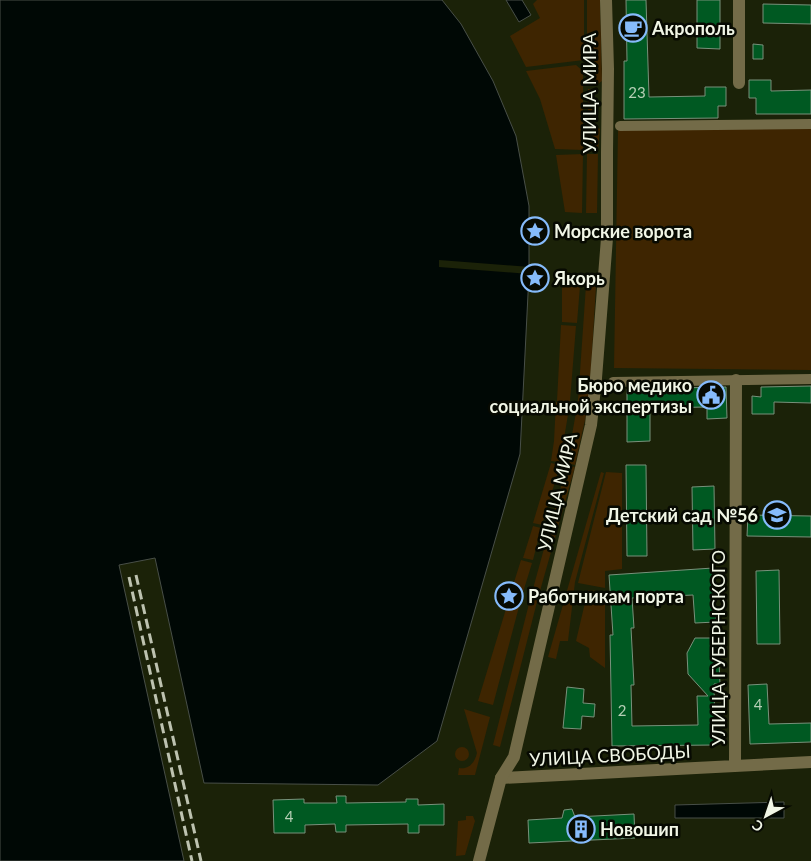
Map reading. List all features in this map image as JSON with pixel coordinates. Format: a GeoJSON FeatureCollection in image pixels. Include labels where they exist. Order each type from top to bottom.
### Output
{"type":"FeatureCollection","features":[{"type":"Feature","properties":{"kind":"street","name":"УЛИЦА МИРА"},"geometry":{"type":"LineString","coordinates":[[479,861],[501,778],[514,757],[591,425],[607,238],[608,69],[606,0]]}},
{"type":"Feature","properties":{"kind":"street"},"geometry":{"type":"LineString","coordinates":[[739,0],[739,83]]}},
{"type":"Feature","properties":{"kind":"street"},"geometry":{"type":"LineString","coordinates":[[620,126],[811,124]]}},
{"type":"Feature","properties":{"kind":"street"},"geometry":{"type":"LineString","coordinates":[[613,382],[811,379]]}},
{"type":"Feature","properties":{"kind":"street","name":"УЛИЦА ГУБЕРНСКОГО"},"geometry":{"type":"LineString","coordinates":[[735,766],[736,380]]}},
{"type":"Feature","properties":{"kind":"street","name":"УЛИЦА СВОБОДЫ"},"geometry":{"type":"LineString","coordinates":[[501,778],[811,762]]}},
{"type":"Feature","properties":{"kind":"shaded area"},"geometry":{"type":"Polygon","coordinates":[[[0,0],[442,0],[461,24],[493,81],[516,136],[529,206],[529,274],[520,454],[437,741],[378,785],[204,783],[155,558],[119,565],[184,861],[0,861],[0,0]]]}},
{"type":"Feature","properties":{"kind":"shaded area"},"geometry":{"type":"Polygon","coordinates":[[[506,0],[522,0],[531,15],[519,22],[506,0]]]}},
{"type":"Feature","properties":{"kind":"shaded area"},"geometry":{"type":"Polygon","coordinates":[[[537,0],[584,0],[584,60],[526,67],[510,36],[540,18],[533,4],[537,0]]]}},
{"type":"Feature","properties":{"kind":"shaded area"},"geometry":{"type":"Polygon","coordinates":[[[587,0],[600,0],[602,81],[595,86],[587,86],[587,0]]]}},
{"type":"Feature","properties":{"kind":"shaded area"},"geometry":{"type":"Polygon","coordinates":[[[576,65],[583,71],[583,150],[555,149],[540,99],[526,71],[576,65]]]}},
{"type":"Feature","properties":{"kind":"shaded area"},"geometry":{"type":"Polygon","coordinates":[[[588,89],[594,89],[594,118],[588,119],[588,89]]]}},
{"type":"Feature","properties":{"kind":"shaded area"},"geometry":{"type":"Polygon","coordinates":[[[587,122],[592,122],[600,129],[598,150],[586,150],[587,122]]]}},
{"type":"Feature","properties":{"kind":"shaded area"},"geometry":{"type":"Polygon","coordinates":[[[811,128],[811,370],[614,368],[618,130],[811,128]]]}},
{"type":"Feature","properties":{"kind":"shaded area"},"geometry":{"type":"Polygon","coordinates":[[[583,154],[582,213],[565,212],[556,155],[583,154]]]}},
{"type":"Feature","properties":{"kind":"shaded area"},"geometry":{"type":"Polygon","coordinates":[[[587,154],[598,154],[597,213],[586,213],[587,154]]]}},
{"type":"Feature","properties":{"kind":"shaded area"},"geometry":{"type":"Polygon","coordinates":[[[562,285],[580,286],[577,323],[562,322],[562,285]]]}},
{"type":"Feature","properties":{"kind":"shaded area"},"geometry":{"type":"Polygon","coordinates":[[[586,285],[596,286],[589,402],[575,465],[567,463],[578,401],[586,285]]]}},
{"type":"Feature","properties":{"kind":"shaded area"},"geometry":{"type":"Polygon","coordinates":[[[561,325],[576,326],[570,401],[557,401],[561,325]]]}},
{"type":"Feature","properties":{"kind":"shaded area"},"geometry":{"type":"Polygon","coordinates":[[[556,402],[570,403],[560,462],[551,461],[556,402]]]}},
{"type":"Feature","properties":{"kind":"shaded area"},"geometry":{"type":"Polygon","coordinates":[[[551,463],[560,465],[542,525],[533,523],[551,463]]]}},
{"type":"Feature","properties":{"kind":"shaded area"},"geometry":{"type":"Polygon","coordinates":[[[567,465],[575,467],[538,598],[500,747],[493,745],[567,465]]]}},
{"type":"Feature","properties":{"kind":"shaded area"},"geometry":{"type":"Polygon","coordinates":[[[601,472],[604,473],[575,582],[568,641],[560,641],[556,659],[548,657],[601,472]]]}},
{"type":"Feature","properties":{"kind":"shaded area"},"geometry":{"type":"Polygon","coordinates":[[[606,472],[622,473],[622,569],[605,571],[605,588],[578,583],[606,472]]]}},
{"type":"Feature","properties":{"kind":"shaded area"},"geometry":{"type":"Polygon","coordinates":[[[533,526],[541,528],[533,560],[523,558],[533,526]]]}},
{"type":"Feature","properties":{"kind":"shaded area"},"geometry":{"type":"Polygon","coordinates":[[[521,560],[532,563],[521,599],[510,595],[521,560]]]}},
{"type":"Feature","properties":{"kind":"shaded area"},"geometry":{"type":"Polygon","coordinates":[[[588,590],[605,592],[605,668],[590,657],[589,648],[576,641],[588,590]]]}},
{"type":"Feature","properties":{"kind":"shaded area"},"geometry":{"type":"Polygon","coordinates":[[[509,599],[520,603],[493,705],[478,701],[509,599]]]}},
{"type":"Feature","properties":{"kind":"shaded area"},"geometry":{"type":"Polygon","coordinates":[[[464,709],[490,717],[475,775],[458,775],[459,768],[466,768],[471,765],[477,753],[464,709]]]}},
{"type":"Feature","properties":{"kind":"shaded area"},"geometry":{"type":"Polygon","coordinates":[[[462,747],[467,749],[469,754],[467,759],[462,761],[457,759],[455,754],[457,749],[462,747]]]}},
{"type":"Feature","properties":{"kind":"shaded area"},"geometry":{"type":"Polygon","coordinates":[[[784,802],[784,818],[675,818],[675,805],[784,802]]]}},
{"type":"Feature","properties":{"kind":"shaded area"},"geometry":{"type":"Polygon","coordinates":[[[466,816],[473,816],[475,821],[465,855],[456,856],[458,821],[466,820],[466,816]]]}},
{"type":"Feature","properties":{"kind":"pier"},"geometry":{"type":"Polygon","coordinates":[[[439,260],[530,267],[529,274],[439,267],[439,260]]]}},
{"type":"Feature","properties":{"kind":"building"},"geometry":{"type":"Polygon","coordinates":[[[626,0],[646,0],[649,97],[705,96],[705,87],[726,87],[726,106],[718,106],[718,118],[624,119],[624,61],[627,61],[626,0]]]}},
{"type":"Feature","properties":{"kind":"building"},"geometry":{"type":"Polygon","coordinates":[[[697,0],[720,0],[720,49],[697,48],[697,0]]]}},
{"type":"Feature","properties":{"kind":"building"},"geometry":{"type":"Polygon","coordinates":[[[763,4],[811,5],[811,24],[763,23],[763,4]]]}},
{"type":"Feature","properties":{"kind":"building"},"geometry":{"type":"Polygon","coordinates":[[[753,44],[763,45],[763,59],[753,59],[753,44]]]}},
{"type":"Feature","properties":{"kind":"building"},"geometry":{"type":"Polygon","coordinates":[[[749,80],[771,80],[771,91],[811,90],[811,114],[756,114],[756,98],[749,98],[749,80]]]}},
{"type":"Feature","properties":{"kind":"building"},"geometry":{"type":"Polygon","coordinates":[[[811,386],[811,403],[774,402],[774,414],[752,414],[752,396],[761,397],[761,387],[811,386]]]}},
{"type":"Feature","properties":{"kind":"building"},"geometry":{"type":"Polygon","coordinates":[[[726,387],[727,418],[707,419],[707,407],[650,408],[650,441],[627,442],[627,389],[726,387]]]}},
{"type":"Feature","properties":{"kind":"building"},"geometry":{"type":"Polygon","coordinates":[[[626,465],[646,465],[647,556],[627,556],[626,465]]]}},
{"type":"Feature","properties":{"kind":"building"},"geometry":{"type":"Polygon","coordinates":[[[714,486],[715,549],[693,550],[692,487],[714,486]]]}},
{"type":"Feature","properties":{"kind":"building"},"geometry":{"type":"Polygon","coordinates":[[[748,515],[811,516],[811,537],[747,536],[748,515]]]}},
{"type":"Feature","properties":{"kind":"building"},"geometry":{"type":"Polygon","coordinates":[[[713,568],[716,622],[695,623],[693,595],[632,598],[634,628],[631,628],[634,685],[631,685],[632,726],[698,725],[697,696],[708,696],[688,674],[687,653],[695,638],[718,638],[720,684],[714,684],[715,745],[612,746],[610,635],[613,635],[609,575],[713,568]]]}},
{"type":"Feature","properties":{"kind":"building"},"geometry":{"type":"Polygon","coordinates":[[[779,570],[780,644],[757,644],[756,571],[779,570]]]}},
{"type":"Feature","properties":{"kind":"building"},"geometry":{"type":"Polygon","coordinates":[[[767,684],[769,724],[811,723],[811,742],[750,744],[748,685],[767,684]]]}},
{"type":"Feature","properties":{"kind":"building"},"geometry":{"type":"Polygon","coordinates":[[[567,687],[584,689],[583,703],[595,704],[594,717],[582,716],[581,729],[563,728],[567,687]]]}},
{"type":"Feature","properties":{"kind":"building"},"geometry":{"type":"Polygon","coordinates":[[[336,796],[346,796],[346,803],[406,802],[406,799],[418,799],[418,805],[444,804],[444,825],[419,825],[419,833],[408,833],[408,824],[346,825],[346,832],[336,832],[335,824],[305,825],[305,833],[274,833],[273,800],[304,799],[304,803],[337,803],[336,796]]]}},
{"type":"Feature","properties":{"kind":"building","name":"Новошип"},"geometry":{"type":"Polygon","coordinates":[[[572,809],[575,817],[634,814],[635,838],[529,843],[528,820],[562,818],[564,810],[572,809]]]}},
{"type":"Feature","properties":{"kind":"railway"},"geometry":{"type":"LineString","coordinates":[[136,575],[201,861]]}},
{"type":"Feature","properties":{"kind":"railway"},"geometry":{"type":"LineString","coordinates":[[129,577],[192,861]]}},
{"type":"Feature","properties":{"kind":"place","name":"Акрополь"},"geometry":{"type":"Point","coordinates":[633,28]}},
{"type":"Feature","properties":{"kind":"place","name":"Морские ворота"},"geometry":{"type":"Point","coordinates":[535,231]}},
{"type":"Feature","properties":{"kind":"place","name":"Якорь"},"geometry":{"type":"Point","coordinates":[535,278]}},
{"type":"Feature","properties":{"kind":"place","name":"Бюро медико социальной экспертизы"},"geometry":{"type":"Point","coordinates":[711,395]}},
{"type":"Feature","properties":{"kind":"place","name":"Детский сад №56"},"geometry":{"type":"Point","coordinates":[777,515]}},
{"type":"Feature","properties":{"kind":"place","name":"Работникам порта"},"geometry":{"type":"Point","coordinates":[509,596]}},
{"type":"Feature","properties":{"kind":"place","name":"Новошип"},"geometry":{"type":"Point","coordinates":[581,829]}}]}
